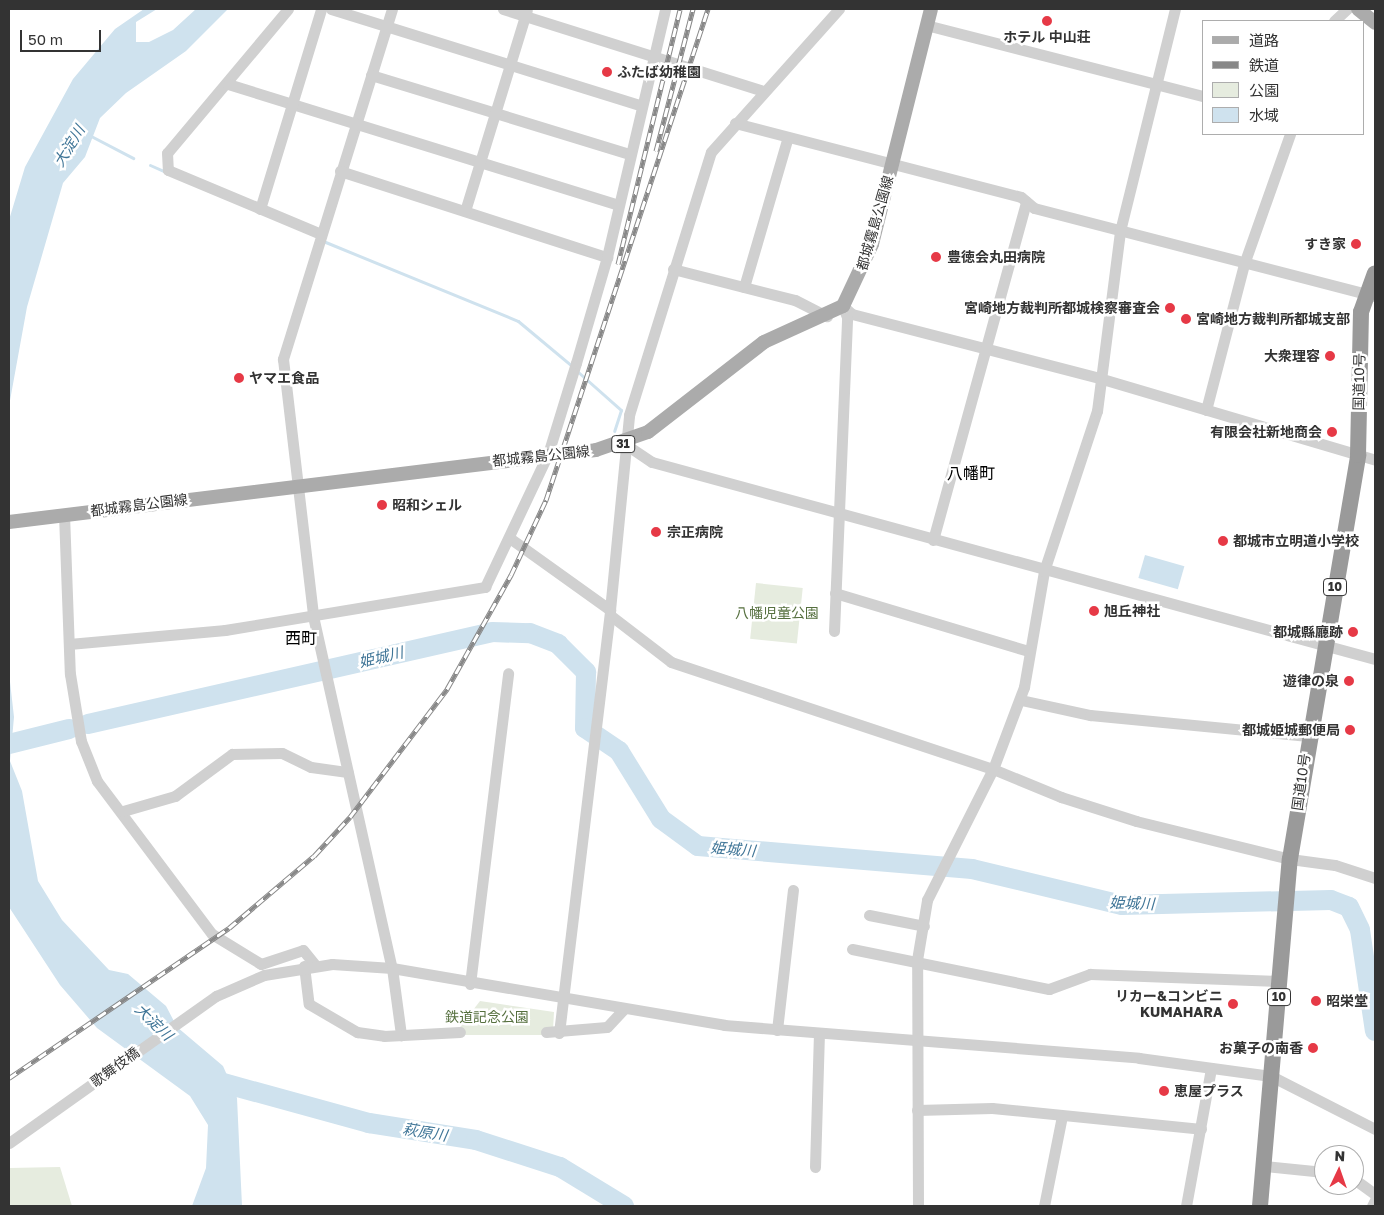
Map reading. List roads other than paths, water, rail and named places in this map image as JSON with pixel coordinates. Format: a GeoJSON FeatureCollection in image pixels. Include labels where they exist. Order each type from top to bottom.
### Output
{"type":"FeatureCollection","features":[{"type":"Feature","properties":{"kind":"highway","name":"国道10号"},"geometry":{"type":"LineString","coordinates":[[1260,1206],[1290,859],[1308,736],[1358,455],[1370,295],[1375,273]]}},
{"type":"Feature","properties":{"kind":"main road","name":"都城霧島公園線"},"geometry":{"type":"LineString","coordinates":[[9,522],[625,444],[648,432],[764,342],[827,316],[843,306],[872,244],[931,9]]}},
{"type":"Feature","properties":{"kind":"main road"},"geometry":{"type":"LineString","coordinates":[[1358,9],[1375,23]]}},
{"type":"Feature","properties":{"kind":"street"},"geometry":{"type":"LineString","coordinates":[[288,9],[228,84],[167,153],[168,170],[260,209],[319,238]]}},
{"type":"Feature","properties":{"kind":"street"},"geometry":{"type":"LineString","coordinates":[[260,209],[321,9]]}},
{"type":"Feature","properties":{"kind":"street"},"geometry":{"type":"LineString","coordinates":[[331,9],[639,105]]}},
{"type":"Feature","properties":{"kind":"street"},"geometry":{"type":"LineString","coordinates":[[392,9],[319,238],[283,359],[296,485],[313,616],[330,678],[348,772],[392,968],[401,1035]]}},
{"type":"Feature","properties":{"kind":"street"},"geometry":{"type":"LineString","coordinates":[[503,9],[527,12],[763,91]]}},
{"type":"Feature","properties":{"kind":"street"},"geometry":{"type":"LineString","coordinates":[[69,644],[225,630],[485,587],[511,539],[548,454],[607,257],[639,105],[665,9]]}},
{"type":"Feature","properties":{"kind":"street"},"geometry":{"type":"LineString","coordinates":[[558,1033],[610,612],[629,415],[711,152],[735,122],[839,9]]}},
{"type":"Feature","properties":{"kind":"street"},"geometry":{"type":"LineString","coordinates":[[918,1206],[917,960],[924,926],[937,874],[993,769],[1021,700],[1028,651],[1044,571],[1097,411],[1099,378],[1120,231],[1175,9]]}},
{"type":"Feature","properties":{"kind":"street"},"geometry":{"type":"LineString","coordinates":[[1335,20],[1347,9]]}},
{"type":"Feature","properties":{"kind":"street"},"geometry":{"type":"LineString","coordinates":[[465,211],[527,12]]}},
{"type":"Feature","properties":{"kind":"street"},"geometry":{"type":"LineString","coordinates":[[926,25],[1202,96]]}},
{"type":"Feature","properties":{"kind":"street"},"geometry":{"type":"LineString","coordinates":[[371,75],[629,154]]}},
{"type":"Feature","properties":{"kind":"street"},"geometry":{"type":"LineString","coordinates":[[228,84],[619,205]]}},
{"type":"Feature","properties":{"kind":"street"},"geometry":{"type":"LineString","coordinates":[[735,122],[1021,197],[1034,208],[1244,264],[1370,295]]}},
{"type":"Feature","properties":{"kind":"street"},"geometry":{"type":"LineString","coordinates":[[1206,410],[1244,264],[1290,135]]}},
{"type":"Feature","properties":{"kind":"street"},"geometry":{"type":"LineString","coordinates":[[744,287],[788,137]]}},
{"type":"Feature","properties":{"kind":"street"},"geometry":{"type":"LineString","coordinates":[[340,171],[607,257]]}},
{"type":"Feature","properties":{"kind":"street"},"geometry":{"type":"LineString","coordinates":[[933,540],[1026,202]]}},
{"type":"Feature","properties":{"kind":"street"},"geometry":{"type":"LineString","coordinates":[[673,269],[795,300],[827,316]]}},
{"type":"Feature","properties":{"kind":"street"},"geometry":{"type":"LineString","coordinates":[[843,306],[852,314],[1099,378],[1375,460]]}},
{"type":"Feature","properties":{"kind":"street"},"geometry":{"type":"LineString","coordinates":[[834,631],[847,317],[843,306]]}},
{"type":"Feature","properties":{"kind":"street"},"geometry":{"type":"LineString","coordinates":[[625,444],[652,462],[1044,571],[1375,660]]}},
{"type":"Feature","properties":{"kind":"street"},"geometry":{"type":"LineString","coordinates":[[59,515],[69,644],[85,758],[123,811],[137,838],[212,934],[262,964],[303,950],[310,966],[306,992],[315,1010],[370,1036],[460,1032]]}},
{"type":"Feature","properties":{"kind":"street"},"geometry":{"type":"LineString","coordinates":[[511,539],[610,612],[671,662],[993,769],[1136,821],[1290,859],[1335,865],[1375,878]]}},
{"type":"Feature","properties":{"kind":"street"},"geometry":{"type":"LineString","coordinates":[[836,592],[1028,651]]}},
{"type":"Feature","properties":{"kind":"street"},"geometry":{"type":"LineString","coordinates":[[470,984],[508,673]]}},
{"type":"Feature","properties":{"kind":"street"},"geometry":{"type":"LineString","coordinates":[[1021,700],[1090,715],[1308,736]]}},
{"type":"Feature","properties":{"kind":"street"},"geometry":{"type":"LineString","coordinates":[[123,811],[175,796],[232,754],[282,753],[310,767],[348,772]]}},
{"type":"Feature","properties":{"kind":"street"},"geometry":{"type":"LineString","coordinates":[[777,1030],[793,890]]}},
{"type":"Feature","properties":{"kind":"street"},"geometry":{"type":"LineString","coordinates":[[869,915],[924,926]]}},
{"type":"Feature","properties":{"kind":"street"},"geometry":{"type":"LineString","coordinates":[[852,949],[917,960],[1049,989],[1090,974],[1280,981]]}},
{"type":"Feature","properties":{"kind":"street","name":"歌舞伎橋"},"geometry":{"type":"LineString","coordinates":[[9,1143],[192,1011],[242,984],[310,966],[392,968],[470,984],[562,997],[624,1009],[777,1030],[1139,1058],[1271,1076],[1375,1129]]}},
{"type":"Feature","properties":{"kind":"street"},"geometry":{"type":"LineString","coordinates":[[546,1032],[558,1033],[607,1027],[624,1009]]}},
{"type":"Feature","properties":{"kind":"street"},"geometry":{"type":"LineString","coordinates":[[815,1167],[820,1034]]}},
{"type":"Feature","properties":{"kind":"street"},"geometry":{"type":"LineString","coordinates":[[1186,1206],[1211,1068]]}},
{"type":"Feature","properties":{"kind":"street"},"geometry":{"type":"LineString","coordinates":[[917,1110],[992,1108],[1201,1129]]}},
{"type":"Feature","properties":{"kind":"street"},"geometry":{"type":"LineString","coordinates":[[1044,1206],[1062,1116]]}},
{"type":"Feature","properties":{"kind":"street"},"geometry":{"type":"LineString","coordinates":[[1264,1166],[1314,1171]]}},
{"type":"Feature","properties":{"kind":"street"},"geometry":{"type":"LineString","coordinates":[[1364,1186],[1375,1194]]}},
{"type":"Feature","properties":{"kind":"street"},"geometry":{"type":"LineString","coordinates":[[1372,1206],[1375,1200]]}},
{"type":"Feature","properties":{"kind":"water","name":"大淀川"},"geometry":{"type":"Polygon","coordinates":[[[144,9],[157,9],[136,22],[136,42],[149,42],[173,30],[196,9],[228,9],[186,51],[126,93],[100,118],[85,157],[63,183],[27,307],[9,406],[9,220],[25,167],[73,79],[115,29],[144,9]]]}},
{"type":"Feature","properties":{"kind":"water"},"geometry":{"type":"Polygon","coordinates":[[[1145,555],[1184,566],[1178,589],[1138,578],[1145,555]]]}},
{"type":"Feature","properties":{"kind":"water","name":"大淀川"},"geometry":{"type":"Polygon","coordinates":[[[9,673],[14,717],[10,761],[22,791],[38,881],[62,920],[109,970],[128,974],[166,1006],[177,1027],[223,1066],[237,1098],[242,1206],[192,1206],[206,1168],[208,1125],[190,1096],[97,1028],[60,985],[9,907],[9,673]]]}},
{"type":"Feature","properties":{"kind":"waterway","name":"大淀川"},"geometry":{"type":"LineString","coordinates":[[89,135],[133,158]]}},
{"type":"Feature","properties":{"kind":"waterway"},"geometry":{"type":"LineString","coordinates":[[150,165],[166,172]]}},
{"type":"Feature","properties":{"kind":"waterway"},"geometry":{"type":"LineString","coordinates":[[323,241],[518,321],[572,366]]}},
{"type":"Feature","properties":{"kind":"waterway"},"geometry":{"type":"LineString","coordinates":[[577,371],[621,410],[614,431]]}},
{"type":"Feature","properties":{"kind":"waterway","name":"姫城川"},"geometry":{"type":"LineString","coordinates":[[88,724],[492,632],[530,633],[558,644],[586,672],[585,728],[619,751],[661,819],[698,846],[972,869],[1122,905],[1331,900],[1349,907],[1360,930],[1375,1031]]}},
{"type":"Feature","properties":{"kind":"waterway","name":"姫城川"},"geometry":{"type":"LineString","coordinates":[[9,744],[69,729]]}},
{"type":"Feature","properties":{"kind":"waterway","name":"萩原川"},"geometry":{"type":"LineString","coordinates":[[216,1081],[369,1123],[476,1140],[560,1167],[624,1206]]}},
{"type":"Feature","properties":{"kind":"railway"},"geometry":{"type":"LineString","coordinates":[[618,264],[680,9]]}},
{"type":"Feature","properties":{"kind":"railway"},"geometry":{"type":"LineString","coordinates":[[656,151],[693,9]]}},
{"type":"Feature","properties":{"kind":"railway"},"geometry":{"type":"LineString","coordinates":[[9,1078],[229,928],[314,856],[350,817],[447,689],[511,575],[546,500],[708,9]]}},
{"type":"Feature","properties":{"kind":"place","name":"ホテル 中山荘"},"geometry":{"type":"Point","coordinates":[1047,21]}},
{"type":"Feature","properties":{"kind":"place","name":"ふたば幼稚園"},"geometry":{"type":"Point","coordinates":[607,72]}},
{"type":"Feature","properties":{"kind":"place","name":"すき家"},"geometry":{"type":"Point","coordinates":[1356,244]}},
{"type":"Feature","properties":{"kind":"place","name":"豊徳会丸田病院"},"geometry":{"type":"Point","coordinates":[936,257]}},
{"type":"Feature","properties":{"kind":"place","name":"宮崎地方裁判所都城検察審査会"},"geometry":{"type":"Point","coordinates":[1170,308]}},
{"type":"Feature","properties":{"kind":"place","name":"宮崎地方裁判所都城支部"},"geometry":{"type":"Point","coordinates":[1186,319]}},
{"type":"Feature","properties":{"kind":"place","name":"大衆理容"},"geometry":{"type":"Point","coordinates":[1330,356]}},
{"type":"Feature","properties":{"kind":"place","name":"ヤマエ食品"},"geometry":{"type":"Point","coordinates":[239,378]}},
{"type":"Feature","properties":{"kind":"place","name":"有限会社新地商会"},"geometry":{"type":"Point","coordinates":[1332,432]}},
{"type":"Feature","properties":{"kind":"place","name":"昭和シェル"},"geometry":{"type":"Point","coordinates":[382,505]}},
{"type":"Feature","properties":{"kind":"place","name":"宗正病院"},"geometry":{"type":"Point","coordinates":[656,532]}},
{"type":"Feature","properties":{"kind":"place","name":"都城市立明道小学校"},"geometry":{"type":"Point","coordinates":[1223,541]}},
{"type":"Feature","properties":{"kind":"place","name":"旭丘神社"},"geometry":{"type":"Point","coordinates":[1094,611]}},
{"type":"Feature","properties":{"kind":"place","name":"都城縣廳跡"},"geometry":{"type":"Point","coordinates":[1353,632]}},
{"type":"Feature","properties":{"kind":"place","name":"遊律の泉"},"geometry":{"type":"Point","coordinates":[1349,681]}},
{"type":"Feature","properties":{"kind":"place","name":"都城姫城郵便局"},"geometry":{"type":"Point","coordinates":[1350,730]}},
{"type":"Feature","properties":{"kind":"place","name":"昭栄堂"},"geometry":{"type":"Point","coordinates":[1316,1001]}},
{"type":"Feature","properties":{"kind":"place","name":"リカー&コンビニ KUMAHARA"},"geometry":{"type":"Point","coordinates":[1233,1004]}},
{"type":"Feature","properties":{"kind":"place","name":"お菓子の南香"},"geometry":{"type":"Point","coordinates":[1313,1048]}},
{"type":"Feature","properties":{"kind":"place","name":"恵屋プラス"},"geometry":{"type":"Point","coordinates":[1164,1091]}},
{"type":"Feature","properties":{"kind":"district","name":"八幡町"},"geometry":{"type":"Point","coordinates":[971,473]}},
{"type":"Feature","properties":{"kind":"district","name":"西町"},"geometry":{"type":"Point","coordinates":[301,638]}},
{"type":"Feature","properties":{"kind":"park label","name":"八幡児童公園"},"geometry":{"type":"Point","coordinates":[777,613]}},
{"type":"Feature","properties":{"kind":"park label","name":"鉄道記念公園"},"geometry":{"type":"Point","coordinates":[487,1017]}}]}
